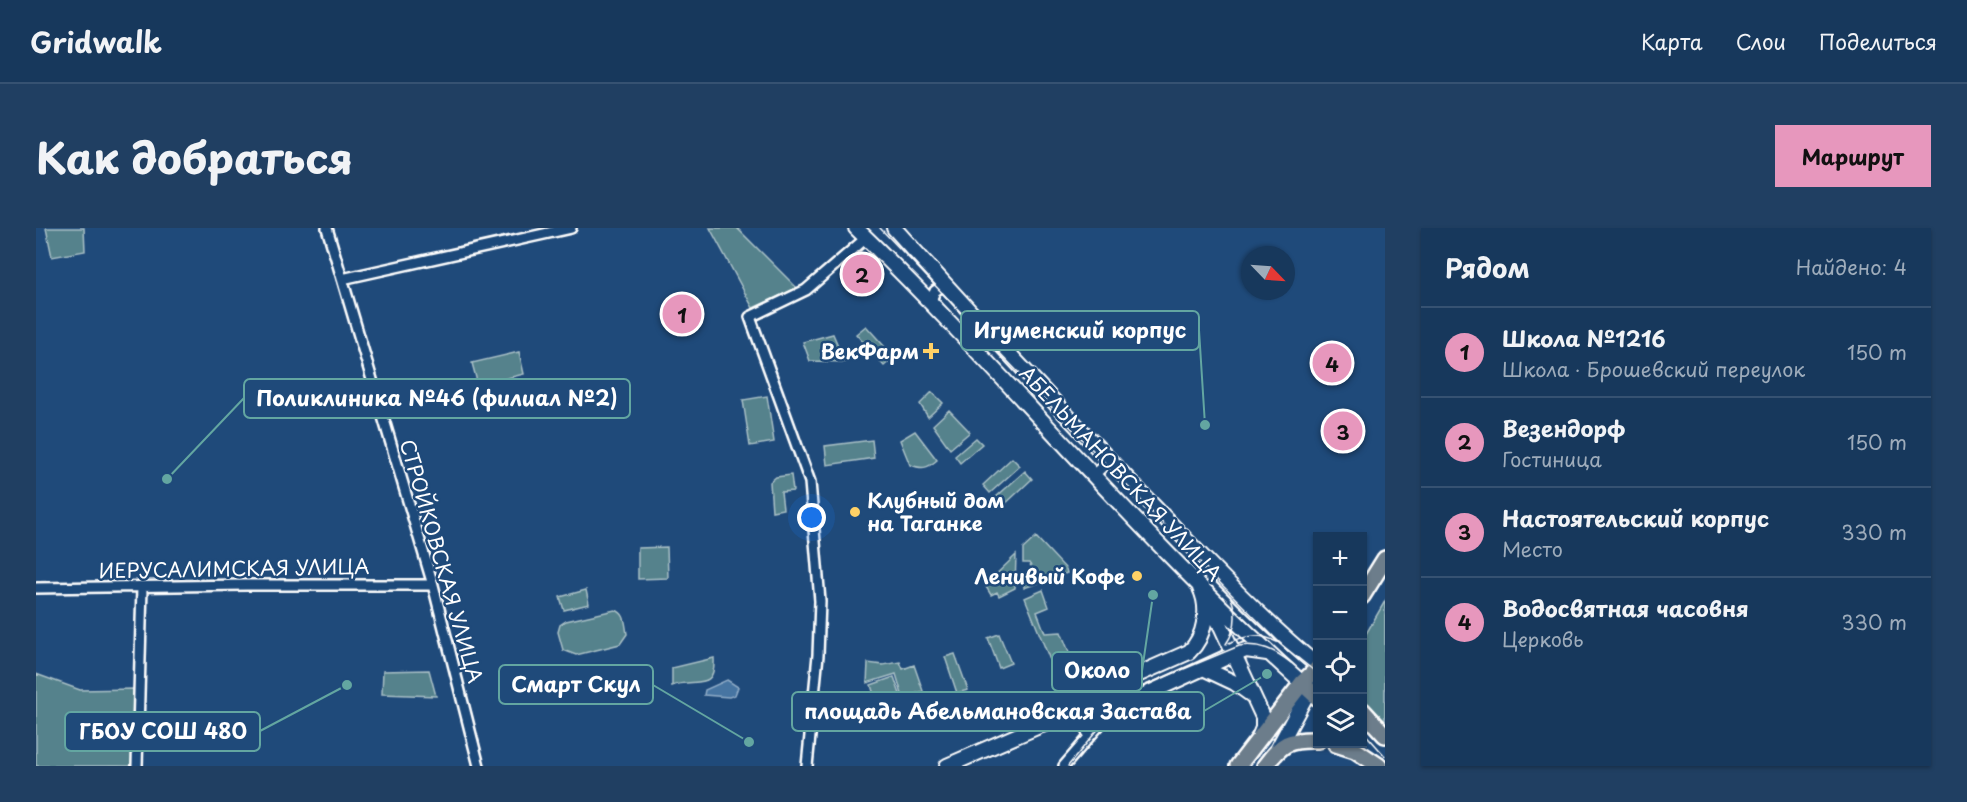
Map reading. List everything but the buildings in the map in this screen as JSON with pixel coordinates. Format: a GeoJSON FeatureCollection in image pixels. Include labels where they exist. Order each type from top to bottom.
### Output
{"type":"FeatureCollection","features":[{"type":"Feature","properties":{"kind":"main road","name":"АБЕЛЬМАНОВСКАЯ УЛИЦА"},"geometry":{"type":"LineString","coordinates":[[894,228],[1199,553],[1313,664]]}},
{"type":"Feature","properties":{"kind":"main road","name":"АБЕЛЬМАНОВСКАЯ УЛИЦА"},"geometry":{"type":"LineString","coordinates":[[861,233],[934,306],[1199,586],[1310,691]]}},
{"type":"Feature","properties":{"kind":"main road"},"geometry":{"type":"LineString","coordinates":[[1367,589],[1383,565]]}},
{"type":"Feature","properties":{"kind":"main road"},"geometry":{"type":"LineString","coordinates":[[1199,586],[1263,717],[1263,728],[1260,735],[1238,766]]}},
{"type":"Feature","properties":{"kind":"main road"},"geometry":{"type":"LineString","coordinates":[[1039,726],[1095,705],[1119,683],[1193,649],[1200,637],[1205,618],[1204,599],[1199,586]]}},
{"type":"Feature","properties":{"kind":"main road"},"geometry":{"type":"LineString","coordinates":[[947,766],[1039,726],[1095,705],[1137,698],[1234,654],[1254,650],[1269,654]]}},
{"type":"Feature","properties":{"kind":"main road"},"geometry":{"type":"LineString","coordinates":[[1203,668],[1234,683],[1253,696]]}},
{"type":"Feature","properties":{"kind":"main road"},"geometry":{"type":"LineString","coordinates":[[1260,735],[1310,691]]}},
{"type":"Feature","properties":{"kind":"main road"},"geometry":{"type":"LineString","coordinates":[[1265,766],[1278,748],[1310,691]]}},
{"type":"Feature","properties":{"kind":"main road"},"geometry":{"type":"LineString","coordinates":[[1367,715],[1385,735]]}},
{"type":"Feature","properties":{"kind":"main road"},"geometry":{"type":"LineString","coordinates":[[1278,748],[1295,740],[1313,740]]}},
{"type":"Feature","properties":{"kind":"main road"},"geometry":{"type":"LineString","coordinates":[[1349,748],[1379,766]]}},
{"type":"Feature","properties":{"kind":"main road"},"geometry":{"type":"LineString","coordinates":[[1363,748],[1379,766]]}},
{"type":"Feature","properties":{"kind":"street","name":"СТРОЙКОВСКАЯ УЛИЦА"},"geometry":{"type":"LineString","coordinates":[[327,228],[433,585],[479,766]]}},
{"type":"Feature","properties":{"kind":"street"},"geometry":{"type":"LineString","coordinates":[[342,279],[571,228]]}},
{"type":"Feature","properties":{"kind":"street"},"geometry":{"type":"LineString","coordinates":[[807,766],[818,656],[820,601],[810,482],[750,317],[806,290],[861,233]]}},
{"type":"Feature","properties":{"kind":"street"},"geometry":{"type":"LineString","coordinates":[[934,306],[932,298],[935,291],[941,287],[951,290]]}},
{"type":"Feature","properties":{"kind":"street"},"geometry":{"type":"LineString","coordinates":[[1093,476],[1110,460]]}},
{"type":"Feature","properties":{"kind":"street","name":"ИЕРУСАЛИМСКАЯ УЛИЦА"},"geometry":{"type":"LineString","coordinates":[[36,588],[433,585]]}},
{"type":"Feature","properties":{"kind":"street"},"geometry":{"type":"LineString","coordinates":[[137,766],[142,587]]}},
{"type":"Feature","properties":{"kind":"street"},"geometry":{"type":"LineString","coordinates":[[1064,766],[1109,714],[1137,698]]}},
{"type":"Feature","properties":{"kind":"street"},"geometry":{"type":"LineString","coordinates":[[1095,705],[1100,724]]}},
{"type":"Feature","properties":{"kind":"street"},"geometry":{"type":"LineString","coordinates":[[1080,745],[1086,735],[1095,705]]}},
{"type":"Feature","properties":{"kind":"street"},"geometry":{"type":"LineString","coordinates":[[1069,716],[1080,720],[1085,726],[1086,735]]}},
{"type":"Feature","properties":{"kind":"green space"},"geometry":{"type":"Polygon","coordinates":[[[46,228],[84,228],[85,251],[52,257],[46,228]]]}},
{"type":"Feature","properties":{"kind":"green space"},"geometry":{"type":"Polygon","coordinates":[[[710,228],[737,228],[797,288],[753,308],[710,228]]]}},
{"type":"Feature","properties":{"kind":"green space"},"geometry":{"type":"Polygon","coordinates":[[[866,326],[894,357],[884,366],[856,334],[866,326]]]}},
{"type":"Feature","properties":{"kind":"green space"},"geometry":{"type":"Polygon","coordinates":[[[833,334],[845,362],[810,361],[803,342],[833,334]]]}},
{"type":"Feature","properties":{"kind":"green space"},"geometry":{"type":"Polygon","coordinates":[[[519,352],[524,374],[478,385],[472,363],[519,352]]]}},
{"type":"Feature","properties":{"kind":"green space"},"geometry":{"type":"Polygon","coordinates":[[[932,392],[943,403],[928,417],[920,404],[932,392]]]}},
{"type":"Feature","properties":{"kind":"green space"},"geometry":{"type":"Polygon","coordinates":[[[767,396],[774,442],[750,446],[743,400],[767,396]]]}},
{"type":"Feature","properties":{"kind":"green space"},"geometry":{"type":"Polygon","coordinates":[[[949,410],[970,432],[950,449],[933,425],[949,410]]]}},
{"type":"Feature","properties":{"kind":"green space"},"geometry":{"type":"Polygon","coordinates":[[[915,431],[937,460],[927,467],[910,465],[900,440],[915,431]]]}},
{"type":"Feature","properties":{"kind":"green space"},"geometry":{"type":"Polygon","coordinates":[[[976,438],[982,444],[960,463],[955,456],[976,438]]]}},
{"type":"Feature","properties":{"kind":"green space"},"geometry":{"type":"Polygon","coordinates":[[[872,440],[874,458],[827,465],[825,446],[872,440]]]}},
{"type":"Feature","properties":{"kind":"green space"},"geometry":{"type":"Polygon","coordinates":[[[1012,458],[1020,466],[990,493],[983,485],[1012,458]]]}},
{"type":"Feature","properties":{"kind":"green space"},"geometry":{"type":"Polygon","coordinates":[[[1025,471],[1032,479],[1003,506],[995,498],[1025,471]]]}},
{"type":"Feature","properties":{"kind":"green space"},"geometry":{"type":"Polygon","coordinates":[[[791,475],[793,491],[781,492],[783,509],[772,511],[770,482],[776,477],[791,475]]]}},
{"type":"Feature","properties":{"kind":"green space"},"geometry":{"type":"Polygon","coordinates":[[[1036,537],[1066,569],[1067,573],[1024,588],[1024,577],[1030,576],[1033,569],[1029,563],[1023,563],[1023,549],[1036,537]]]}},
{"type":"Feature","properties":{"kind":"green space"},"geometry":{"type":"Polygon","coordinates":[[[667,547],[668,578],[638,579],[638,548],[667,547]]]}},
{"type":"Feature","properties":{"kind":"green space"},"geometry":{"type":"Polygon","coordinates":[[[1016,555],[1015,588],[999,596],[997,592],[991,595],[985,585],[1016,555]]]}},
{"type":"Feature","properties":{"kind":"green space"},"geometry":{"type":"Polygon","coordinates":[[[586,590],[589,604],[564,610],[560,597],[586,590]]]}},
{"type":"Feature","properties":{"kind":"green space"},"geometry":{"type":"Polygon","coordinates":[[[1043,590],[1049,607],[1037,612],[1045,633],[1061,632],[1073,662],[1054,670],[1025,598],[1043,590]]]}},
{"type":"Feature","properties":{"kind":"green space"},"geometry":{"type":"Polygon","coordinates":[[[1385,601],[1385,725],[1367,706],[1367,632],[1385,601]]]}},
{"type":"Feature","properties":{"kind":"green space"},"geometry":{"type":"Polygon","coordinates":[[[615,610],[623,616],[627,634],[620,644],[576,655],[563,650],[558,632],[560,625],[566,621],[615,610]]]}},
{"type":"Feature","properties":{"kind":"green space"},"geometry":{"type":"Polygon","coordinates":[[[999,634],[1011,663],[999,668],[988,638],[999,634]]]}},
{"type":"Feature","properties":{"kind":"green space"},"geometry":{"type":"Polygon","coordinates":[[[955,654],[968,690],[957,693],[945,657],[955,654]]]}},
{"type":"Feature","properties":{"kind":"green space"},"geometry":{"type":"Polygon","coordinates":[[[714,658],[714,669],[707,680],[672,686],[672,668],[714,658]]]}},
{"type":"Feature","properties":{"kind":"green space"},"geometry":{"type":"Polygon","coordinates":[[[900,662],[903,669],[914,665],[923,691],[912,695],[914,702],[877,716],[875,711],[904,701],[896,674],[867,683],[868,663],[883,665],[900,662]]]}},
{"type":"Feature","properties":{"kind":"green space"},"geometry":{"type":"Polygon","coordinates":[[[429,670],[436,696],[382,694],[383,671],[429,670]]]}},
{"type":"Feature","properties":{"kind":"green space"},"geometry":{"type":"Polygon","coordinates":[[[36,674],[80,690],[134,689],[134,766],[36,766],[36,674]]]}},
{"type":"Feature","properties":{"kind":"green space"},"geometry":{"type":"Polygon","coordinates":[[[894,677],[902,700],[878,708],[871,685],[894,677]]]}},
{"type":"Feature","properties":{"kind":"water"},"geometry":{"type":"Polygon","coordinates":[[[727,680],[738,687],[735,695],[729,697],[704,695],[705,690],[727,680]]]}},
{"type":"Feature","properties":{"kind":"tram line"},"geometry":{"type":"LineString","coordinates":[[880,228],[1221,584],[1282,645],[1313,670]]}},
{"type":"Feature","properties":{"kind":"tram line"},"geometry":{"type":"LineString","coordinates":[[1226,644],[1235,620],[1230,596]]}},
{"type":"Feature","properties":{"kind":"tram line"},"geometry":{"type":"LineString","coordinates":[[1229,643],[1253,636],[1265,637],[1277,642]]}},
{"type":"Feature","properties":{"kind":"tram line"},"geometry":{"type":"LineString","coordinates":[[1068,766],[1127,694],[1143,686],[1239,646],[1267,649],[1291,663]]}},
{"type":"Feature","properties":{"kind":"tram line"},"geometry":{"type":"LineString","coordinates":[[1367,736],[1385,756]]}},
{"type":"Feature","properties":{"kind":"place","name":"Везендорф"},"geometry":{"type":"Point","coordinates":[862,274]}},
{"type":"Feature","properties":{"kind":"place","name":"Школа №1216"},"geometry":{"type":"Point","coordinates":[682,314]}},
{"type":"Feature","properties":{"kind":"place","name":"ВекФарм"},"geometry":{"type":"Point","coordinates":[931,351]}},
{"type":"Feature","properties":{"kind":"place","name":"Водосвятная часовня"},"geometry":{"type":"Point","coordinates":[1332,363]}},
{"type":"Feature","properties":{"kind":"place","name":"Игуменский корпус"},"geometry":{"type":"Point","coordinates":[1205,425]}},
{"type":"Feature","properties":{"kind":"place","name":"Настоятельский корпус"},"geometry":{"type":"Point","coordinates":[1343,431]}},
{"type":"Feature","properties":{"kind":"place","name":"Поликлиника №46 (филиал №2)"},"geometry":{"type":"Point","coordinates":[167,479]}},
{"type":"Feature","properties":{"kind":"place","name":"Клубный дом на Таганке"},"geometry":{"type":"Point","coordinates":[855,512]}},
{"type":"Feature","properties":{"kind":"place","name":"Ленивый Кофе"},"geometry":{"type":"Point","coordinates":[1137,576]}},
{"type":"Feature","properties":{"kind":"place","name":"Около"},"geometry":{"type":"Point","coordinates":[1153,595]}},
{"type":"Feature","properties":{"kind":"place","name":"площадь Абельмановская Застава"},"geometry":{"type":"Point","coordinates":[1267,674]}},
{"type":"Feature","properties":{"kind":"place","name":"ГБОУ СОШ 480"},"geometry":{"type":"Point","coordinates":[347,685]}},
{"type":"Feature","properties":{"kind":"place","name":"Смарт Скул"},"geometry":{"type":"Point","coordinates":[749,742]}}]}
